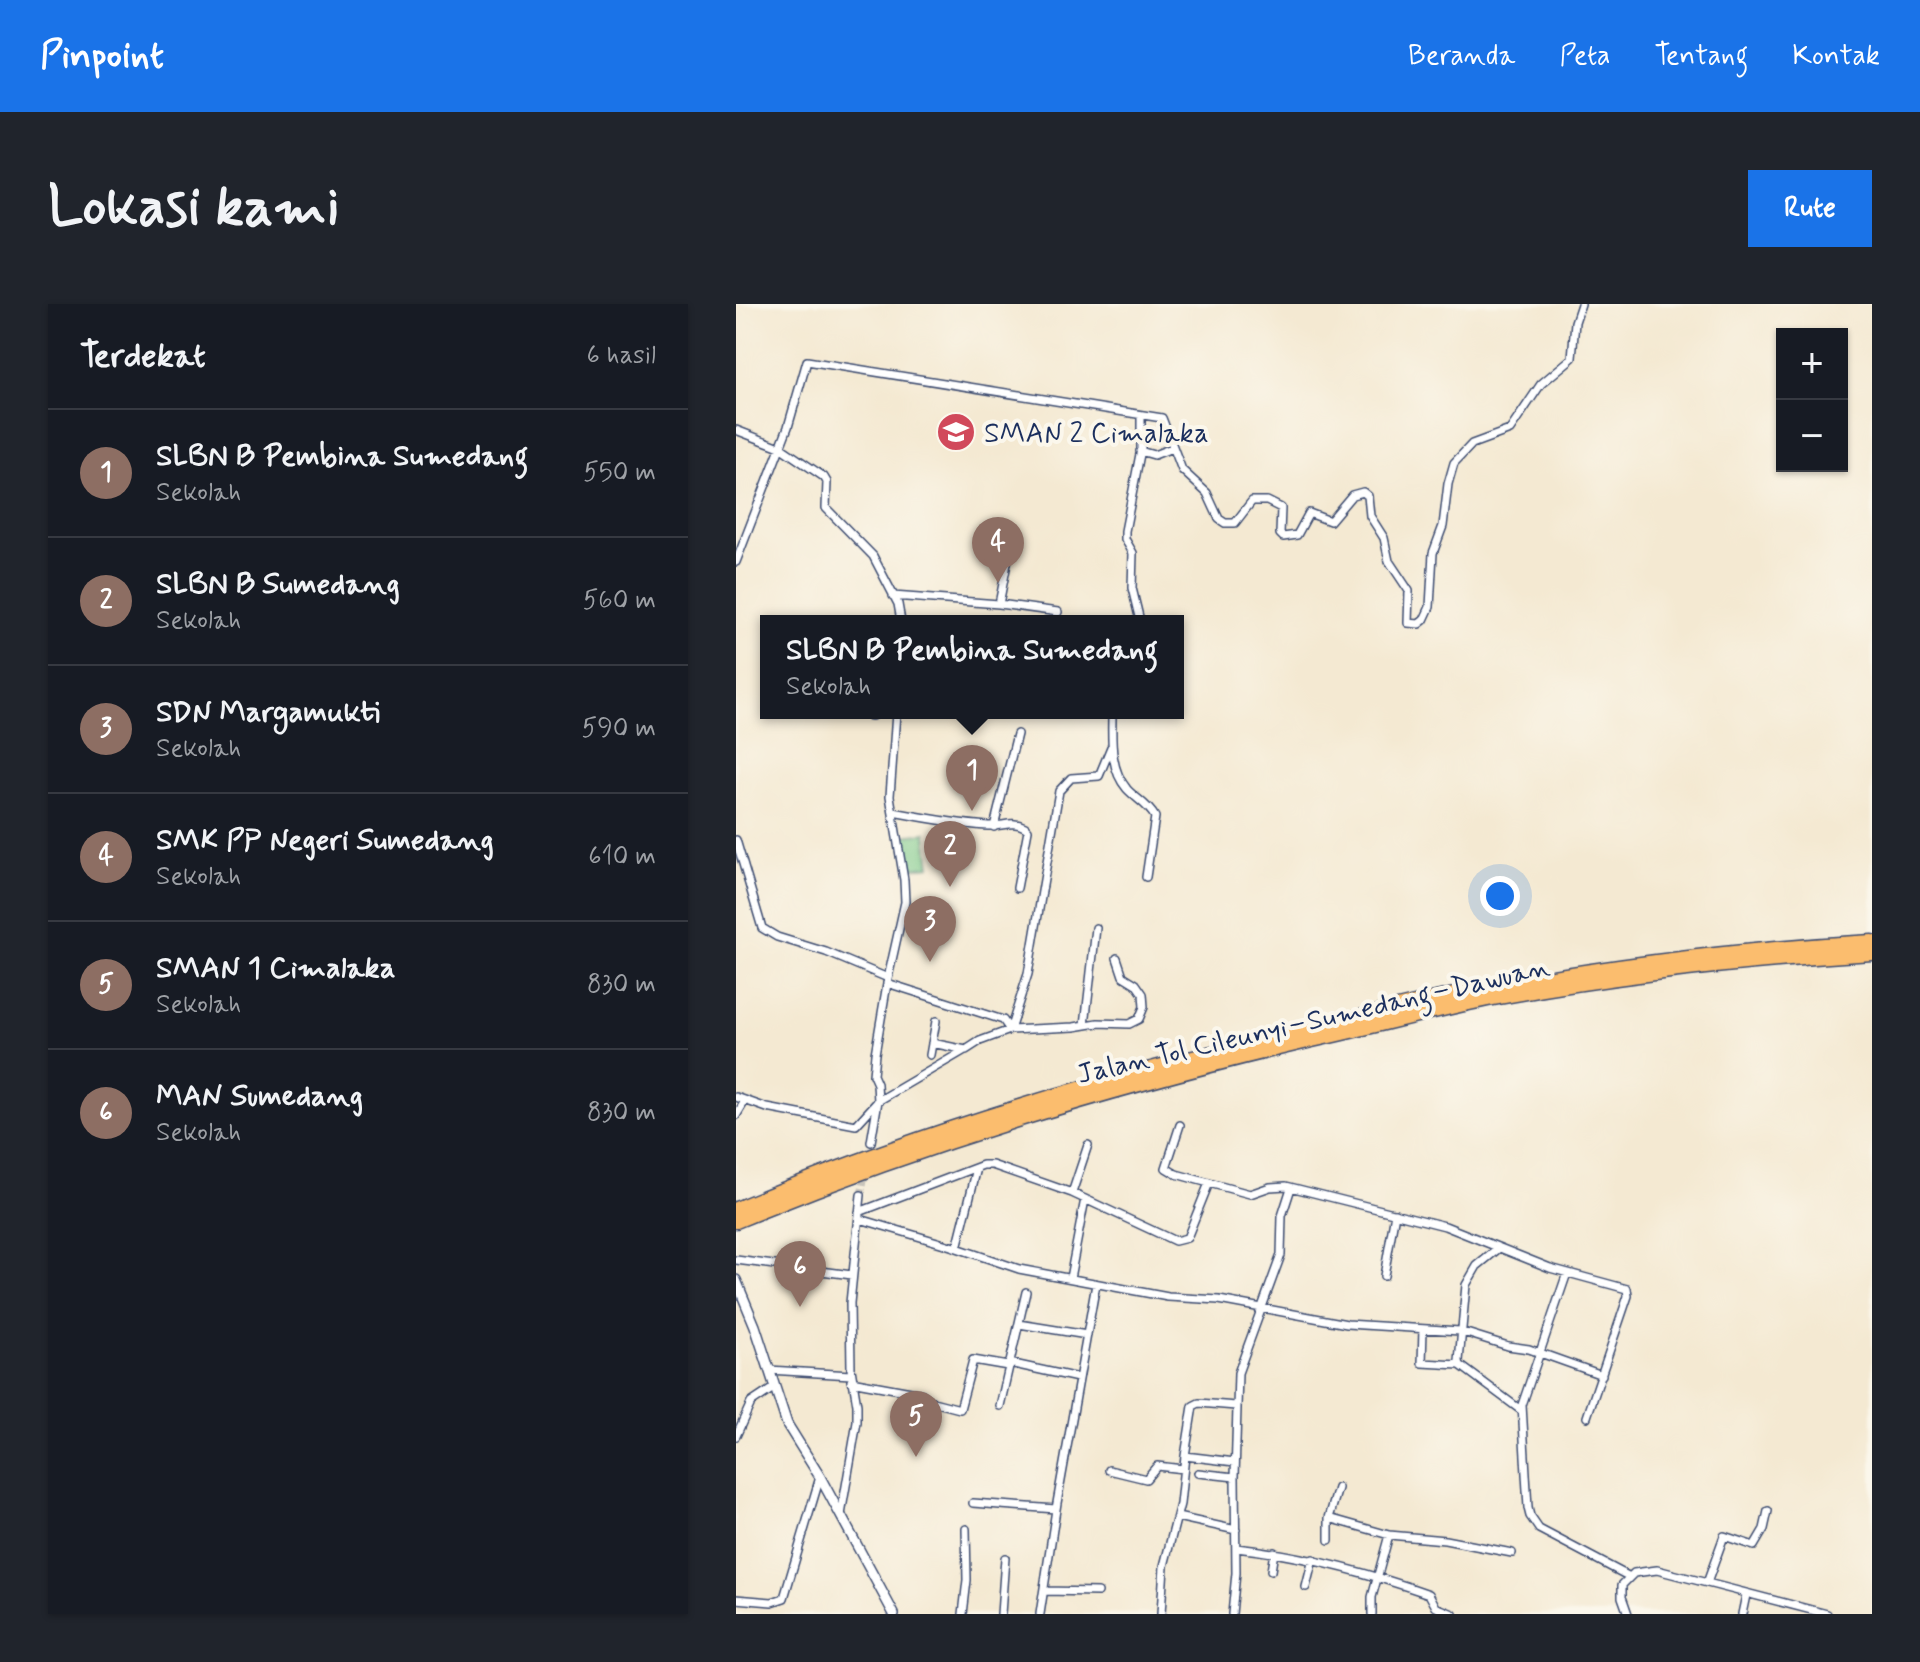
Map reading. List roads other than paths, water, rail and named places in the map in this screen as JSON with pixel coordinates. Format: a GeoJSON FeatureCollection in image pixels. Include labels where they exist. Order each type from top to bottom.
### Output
{"type":"FeatureCollection","features":[{"type":"Feature","properties":{"kind":"highway","name":"Jalan Tol Cileunyi–Sumedang–Dawuan"},"geometry":{"type":"LineString","coordinates":[[736,1209],[926,1136],[1103,1080],[1216,1051],[1486,988],[1774,948],[1872,942]]}},
{"type":"Feature","properties":{"kind":"highway","name":"Jalan Tol Cileunyi–Sumedang–Dawuan"},"geometry":{"type":"LineString","coordinates":[[736,1221],[929,1147],[1107,1091],[1219,1062],[1502,997],[1604,980],[1759,961],[1872,953]]}},
{"type":"Feature","properties":{"kind":"street"},"geometry":{"type":"LineString","coordinates":[[736,562],[780,447],[807,361],[1164,419],[1182,470],[1210,498],[1219,519],[1225,523],[1235,523],[1252,501],[1267,501],[1281,508],[1283,537],[1297,535],[1309,513],[1330,521],[1352,495],[1365,493],[1370,516],[1384,538],[1389,561],[1409,591],[1408,623],[1419,624],[1430,607],[1433,553],[1443,526],[1454,463],[1472,444],[1510,430],[1541,384],[1572,358],[1575,322],[1581,304]]}},
{"type":"Feature","properties":{"kind":"street"},"geometry":{"type":"LineString","coordinates":[[1139,615],[1132,588],[1133,553],[1125,537],[1140,451],[1141,415]]}},
{"type":"Feature","properties":{"kind":"street"},"geometry":{"type":"LineString","coordinates":[[736,430],[780,447],[824,477],[827,485],[826,508],[873,556],[899,615]]}},
{"type":"Feature","properties":{"kind":"street"},"geometry":{"type":"LineString","coordinates":[[1140,451],[1154,455],[1172,448]]}},
{"type":"Feature","properties":{"kind":"street"},"geometry":{"type":"LineString","coordinates":[[999,604],[1013,533]]}},
{"type":"Feature","properties":{"kind":"street"},"geometry":{"type":"LineString","coordinates":[[893,596],[1058,612]]}},
{"type":"Feature","properties":{"kind":"street"},"geometry":{"type":"LineString","coordinates":[[871,1142],[878,1101],[873,1073],[887,980],[905,902],[890,796],[896,719]]}},
{"type":"Feature","properties":{"kind":"street"},"geometry":{"type":"LineString","coordinates":[[1112,719],[1111,747],[1122,782],[1155,817],[1146,877]]}},
{"type":"Feature","properties":{"kind":"street"},"geometry":{"type":"LineString","coordinates":[[994,827],[1017,734]]}},
{"type":"Feature","properties":{"kind":"street"},"geometry":{"type":"LineString","coordinates":[[1010,1030],[1028,974],[1059,791],[1071,778],[1099,776],[1111,747]]}},
{"type":"Feature","properties":{"kind":"street"},"geometry":{"type":"LineString","coordinates":[[893,812],[994,827],[1011,822],[1027,827],[1017,888]]}},
{"type":"Feature","properties":{"kind":"street"},"geometry":{"type":"LineString","coordinates":[[736,840],[762,928],[777,937],[826,952],[887,980],[1003,1020],[1010,1030]]}},
{"type":"Feature","properties":{"kind":"street"},"geometry":{"type":"LineString","coordinates":[[1085,1025],[1096,928]]}},
{"type":"Feature","properties":{"kind":"street"},"geometry":{"type":"LineString","coordinates":[[736,1097],[767,1108],[856,1125],[878,1101],[980,1041],[1010,1030],[1129,1024],[1139,1019],[1143,994],[1136,984],[1123,976],[1117,958]]}},
{"type":"Feature","properties":{"kind":"street"},"geometry":{"type":"LineString","coordinates":[[930,1055],[936,1021]]}},
{"type":"Feature","properties":{"kind":"street"},"geometry":{"type":"LineString","coordinates":[[932,1043],[966,1050]]}},
{"type":"Feature","properties":{"kind":"street"},"geometry":{"type":"LineString","coordinates":[[736,1116],[745,1101]]}},
{"type":"Feature","properties":{"kind":"street"},"geometry":{"type":"LineString","coordinates":[[1180,1125],[1166,1168],[1176,1174],[1250,1194],[1276,1186],[1395,1213],[1445,1226],[1498,1249],[1567,1273],[1623,1286],[1628,1291],[1587,1417]]}},
{"type":"Feature","properties":{"kind":"street"},"geometry":{"type":"LineString","coordinates":[[1072,1193],[1088,1145]]}},
{"type":"Feature","properties":{"kind":"street"},"geometry":{"type":"LineString","coordinates":[[859,1216],[983,1165],[1002,1166],[1072,1193],[1178,1241],[1187,1238],[1209,1183]]}},
{"type":"Feature","properties":{"kind":"street"},"geometry":{"type":"LineString","coordinates":[[957,1248],[977,1168]]}},
{"type":"Feature","properties":{"kind":"street"},"geometry":{"type":"LineString","coordinates":[[1232,1614],[1236,1548],[1236,1406],[1240,1363],[1281,1255],[1282,1216],[1291,1188]]}},
{"type":"Feature","properties":{"kind":"street"},"geometry":{"type":"LineString","coordinates":[[841,1515],[857,1422],[851,1378],[852,1275],[861,1195]]}},
{"type":"Feature","properties":{"kind":"street"},"geometry":{"type":"LineString","coordinates":[[1070,1278],[1085,1199]]}},
{"type":"Feature","properties":{"kind":"street"},"geometry":{"type":"LineString","coordinates":[[1384,1276],[1395,1213]]}},
{"type":"Feature","properties":{"kind":"street"},"geometry":{"type":"LineString","coordinates":[[859,1216],[1019,1269],[1168,1297],[1219,1300],[1347,1324],[1460,1331],[1541,1353],[1602,1375]]}},
{"type":"Feature","properties":{"kind":"street"},"geometry":{"type":"LineString","coordinates":[[1460,1365],[1460,1331],[1468,1280],[1477,1266],[1498,1249]]}},
{"type":"Feature","properties":{"kind":"street"},"geometry":{"type":"LineString","coordinates":[[736,1260],[852,1275]]}},
{"type":"Feature","properties":{"kind":"street"},"geometry":{"type":"LineString","coordinates":[[1567,1273],[1522,1411],[1528,1508],[1539,1529],[1630,1577]]}},
{"type":"Feature","properties":{"kind":"street"},"geometry":{"type":"LineString","coordinates":[[736,1280],[787,1424],[820,1477],[894,1614]]}},
{"type":"Feature","properties":{"kind":"street"},"geometry":{"type":"LineString","coordinates":[[1040,1614],[1096,1284]]}},
{"type":"Feature","properties":{"kind":"street"},"geometry":{"type":"LineString","coordinates":[[1000,1406],[1026,1292]]}},
{"type":"Feature","properties":{"kind":"street"},"geometry":{"type":"LineString","coordinates":[[1019,1324],[1087,1335]]}},
{"type":"Feature","properties":{"kind":"street"},"geometry":{"type":"LineString","coordinates":[[1423,1329],[1422,1363],[1460,1365],[1522,1411]]}},
{"type":"Feature","properties":{"kind":"street"},"geometry":{"type":"LineString","coordinates":[[769,1370],[851,1378],[922,1394],[933,1402],[960,1409],[973,1360],[1078,1378]]}},
{"type":"Feature","properties":{"kind":"street"},"geometry":{"type":"LineString","coordinates":[[736,1436],[751,1403],[775,1387]]}},
{"type":"Feature","properties":{"kind":"street"},"geometry":{"type":"LineString","coordinates":[[1161,1614],[1164,1566],[1177,1517],[1193,1406],[1199,1403],[1236,1406]]}},
{"type":"Feature","properties":{"kind":"street"},"geometry":{"type":"LineString","coordinates":[[1185,1456],[1235,1462]]}},
{"type":"Feature","properties":{"kind":"street"},"geometry":{"type":"LineString","coordinates":[[1109,1470],[1146,1479],[1155,1467],[1183,1469]]}},
{"type":"Feature","properties":{"kind":"street"},"geometry":{"type":"LineString","coordinates":[[1198,1473],[1235,1477]]}},
{"type":"Feature","properties":{"kind":"street"},"geometry":{"type":"LineString","coordinates":[[736,1599],[772,1602],[784,1598],[820,1477]]}},
{"type":"Feature","properties":{"kind":"street"},"geometry":{"type":"LineString","coordinates":[[1329,1540],[1329,1518],[1338,1488]]}},
{"type":"Feature","properties":{"kind":"street"},"geometry":{"type":"LineString","coordinates":[[973,1503],[1056,1509]]}},
{"type":"Feature","properties":{"kind":"street"},"geometry":{"type":"LineString","coordinates":[[1707,1583],[1724,1536],[1754,1546],[1764,1529],[1768,1511]]}},
{"type":"Feature","properties":{"kind":"street"},"geometry":{"type":"LineString","coordinates":[[1177,1517],[1236,1530]]}},
{"type":"Feature","properties":{"kind":"street"},"geometry":{"type":"LineString","coordinates":[[1329,1518],[1389,1535],[1445,1540],[1512,1553]]}},
{"type":"Feature","properties":{"kind":"street"},"geometry":{"type":"LineString","coordinates":[[963,1614],[967,1580],[966,1529]]}},
{"type":"Feature","properties":{"kind":"street"},"geometry":{"type":"LineString","coordinates":[[1372,1614],[1371,1602],[1389,1535]]}},
{"type":"Feature","properties":{"kind":"street"},"geometry":{"type":"LineString","coordinates":[[1236,1548],[1313,1559],[1349,1571],[1378,1576],[1429,1594],[1436,1607],[1453,1614]]}},
{"type":"Feature","properties":{"kind":"street"},"geometry":{"type":"LineString","coordinates":[[1271,1571],[1274,1552]]}},
{"type":"Feature","properties":{"kind":"street"},"geometry":{"type":"LineString","coordinates":[[1001,1614],[1005,1558]]}},
{"type":"Feature","properties":{"kind":"street"},"geometry":{"type":"LineString","coordinates":[[1306,1587],[1313,1559]]}},
{"type":"Feature","properties":{"kind":"street"},"geometry":{"type":"LineString","coordinates":[[1628,1614],[1621,1587],[1640,1571],[1657,1570],[1827,1614]]}},
{"type":"Feature","properties":{"kind":"street"},"geometry":{"type":"LineString","coordinates":[[1044,1591],[1098,1592]]}},
{"type":"Feature","properties":{"kind":"street"},"geometry":{"type":"LineString","coordinates":[[1742,1614],[1746,1595]]}},
{"type":"Feature","properties":{"kind":"tunnel"},"geometry":{"type":"LineString","coordinates":[[861,1195],[866,1170]]}},
{"type":"Feature","properties":{"kind":"place","name":"SMAN 2 Cimalaka"},"geometry":{"type":"Point","coordinates":[956,432]}},
{"type":"Feature","properties":{"kind":"place","name":"SMK PP Negeri Sumedang"},"geometry":{"type":"Point","coordinates":[998,583]}},
{"type":"Feature","properties":{"kind":"place","name":"SLBN B Pembina Sumedang"},"geometry":{"type":"Point","coordinates":[972,811]}},
{"type":"Feature","properties":{"kind":"place","name":"SLBN B Sumedang"},"geometry":{"type":"Point","coordinates":[950,887]}},
{"type":"Feature","properties":{"kind":"place","name":"SDN Margamukti"},"geometry":{"type":"Point","coordinates":[930,962]}},
{"type":"Feature","properties":{"kind":"place","name":"MAN Sumedang"},"geometry":{"type":"Point","coordinates":[800,1307]}},
{"type":"Feature","properties":{"kind":"place","name":"SMAN 1 Cimalaka"},"geometry":{"type":"Point","coordinates":[916,1457]}}]}
